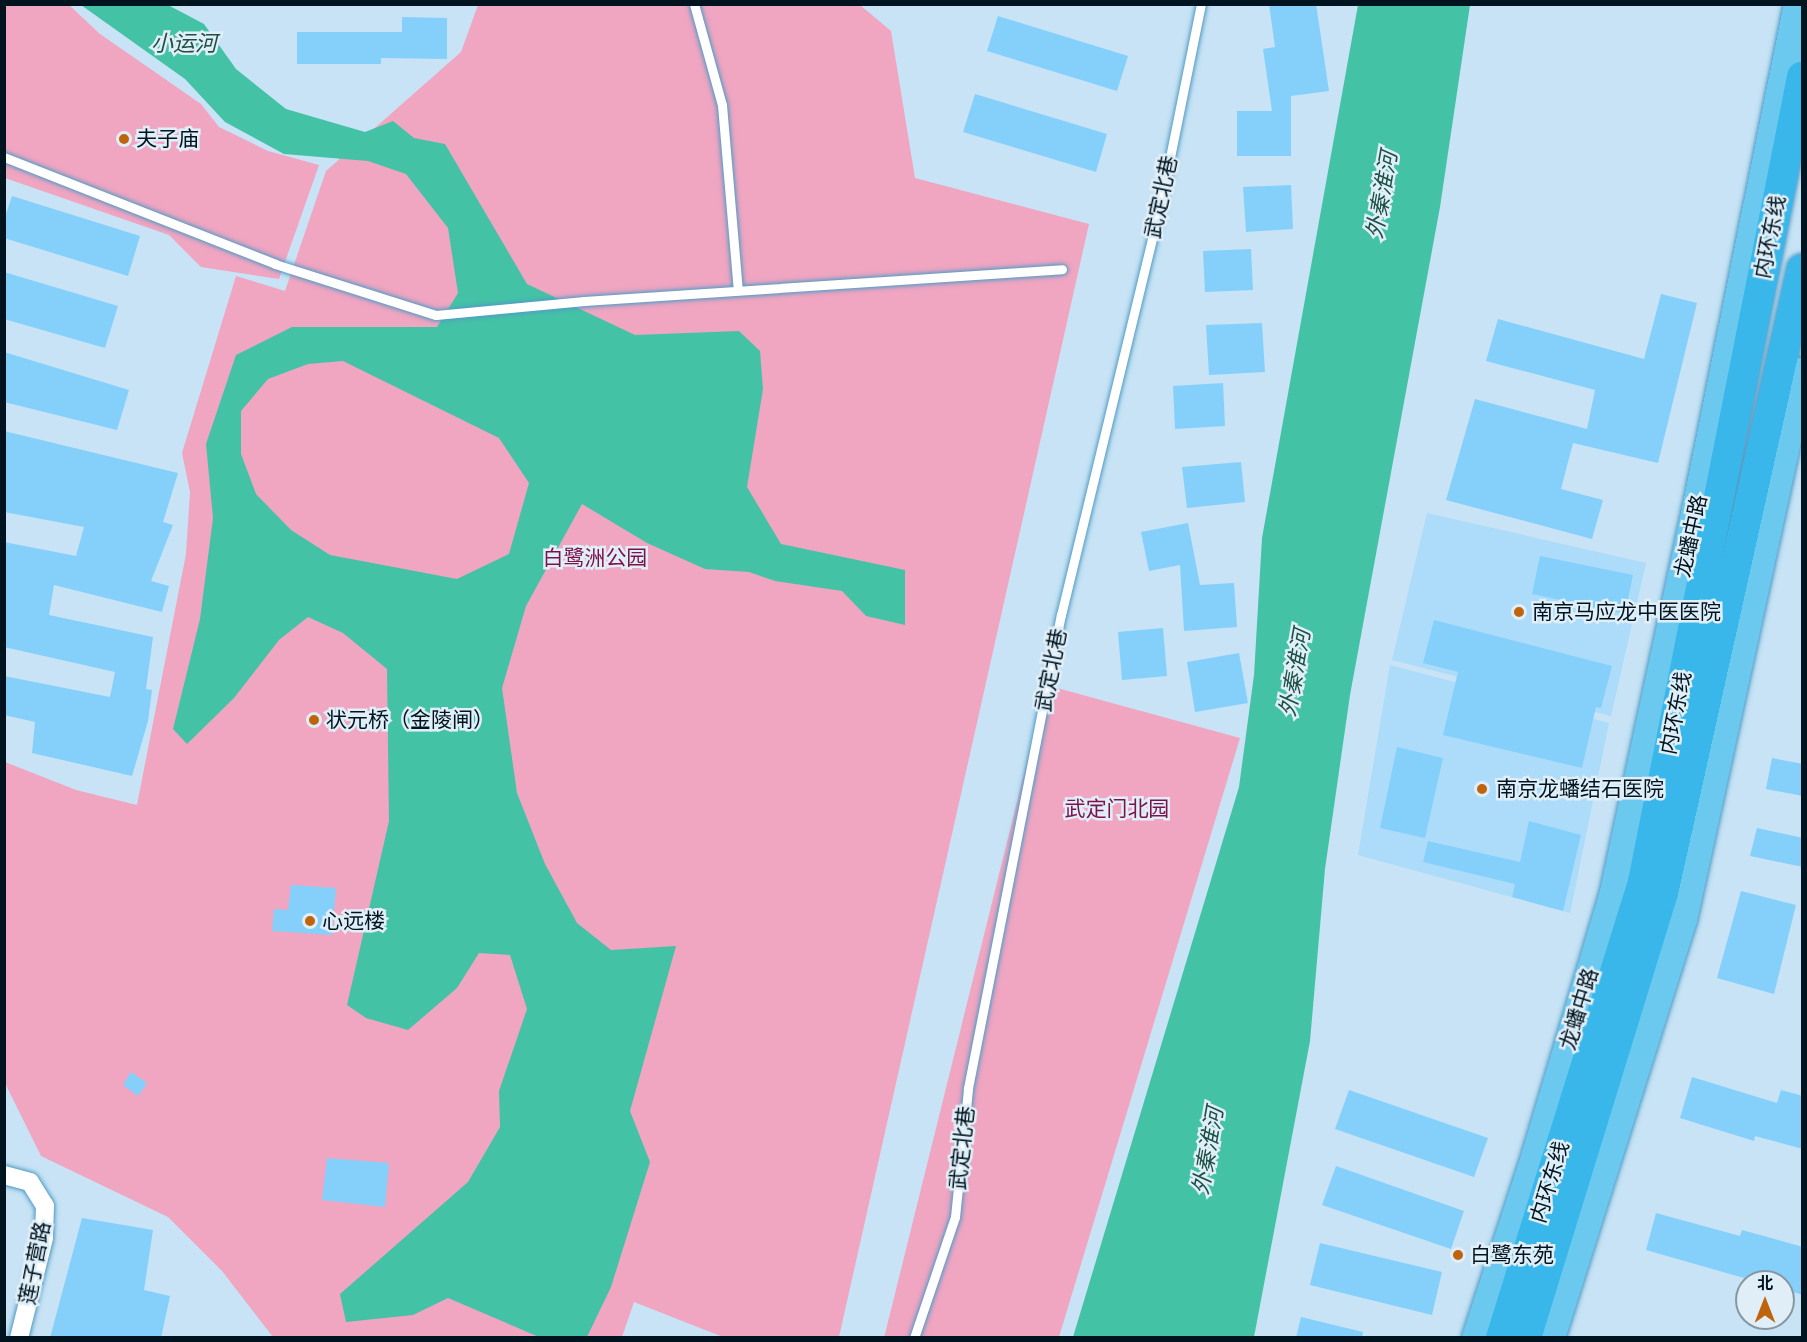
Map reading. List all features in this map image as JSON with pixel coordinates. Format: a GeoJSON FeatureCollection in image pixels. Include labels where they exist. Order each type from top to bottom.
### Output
{"type":"FeatureCollection","features":[{"type":"Feature","properties":{"kind":"highway","name":"内环东线"},"geometry":{"type":"LineString","coordinates":[[1501,1338],[1643,882],[1803,77]]}},
{"type":"Feature","properties":{"kind":"highway","name":"内环东线"},"geometry":{"type":"LineString","coordinates":[[1526,1338],[1663,893],[1803,269]]}},
{"type":"Feature","properties":{"kind":"main road","name":"龙蟠中路"},"geometry":{"type":"LineString","coordinates":[[1476,1338],[1536,1154],[1614,892],[1696,510],[1798,4]]}},
{"type":"Feature","properties":{"kind":"main road"},"geometry":{"type":"LineString","coordinates":[[1551,1338],[1683,920],[1803,372]]}},
{"type":"Feature","properties":{"kind":"street","name":"莲子营路"},"geometry":{"type":"LineString","coordinates":[[4,1174],[30,1182],[45,1206],[44,1238],[19,1338]]}},
{"type":"Feature","properties":{"kind":"lane"},"geometry":{"type":"LineString","coordinates":[[694,4],[722,105],[738,290]]}},
{"type":"Feature","properties":{"kind":"lane","name":"武定北巷"},"geometry":{"type":"LineString","coordinates":[[914,1338],[955,1217],[968,1088],[1061,615],[1161,202],[1201,4]]}},
{"type":"Feature","properties":{"kind":"lane"},"geometry":{"type":"LineString","coordinates":[[4,157],[274,264],[436,315],[584,301],[1062,268]]}},
{"type":"Feature","properties":{"kind":"shaded area","name":"南京马应龙中医医院"},"geometry":{"type":"Polygon","coordinates":[[[1427,513],[1646,563],[1611,716],[1392,660],[1427,513]]]}},
{"type":"Feature","properties":{"kind":"shaded area","name":"南京龙蟠结石医院"},"geometry":{"type":"Polygon","coordinates":[[[1390,665],[1609,723],[1570,913],[1358,855],[1390,665]]]}},
{"type":"Feature","properties":{"kind":"green space","name":"夫子庙"},"geometry":{"type":"Polygon","coordinates":[[[5,4],[69,5],[100,34],[201,104],[219,127],[268,151],[319,165],[279,279],[201,267],[169,235],[5,178],[5,4]]]}},
{"type":"Feature","properties":{"kind":"green space","name":"白鹭洲公园"},"geometry":{"type":"Polygon","coordinates":[[[478,5],[860,5],[891,31],[915,178],[1089,224],[839,1337],[723,1337],[634,1302],[622,1337],[273,1337],[222,1271],[168,1217],[41,1156],[5,1083],[5,762],[76,790],[137,805],[186,554],[190,492],[182,453],[236,276],[285,291],[326,171],[461,52],[478,5]]]}},
{"type":"Feature","properties":{"kind":"green space","name":"武定门北园"},"geometry":{"type":"Polygon","coordinates":[[[1046,685],[1240,738],[1059,1337],[884,1338],[1046,685]]]}},
{"type":"Feature","properties":{"kind":"water","name":"小运河"},"geometry":{"type":"Polygon","coordinates":[[[81,5],[168,5],[204,24],[236,69],[286,109],[365,132],[393,121],[414,138],[445,144],[527,284],[635,335],[739,331],[760,351],[763,389],[747,487],[781,544],[905,570],[905,625],[866,616],[842,591],[775,581],[749,572],[705,569],[647,543],[582,504],[526,606],[502,688],[517,793],[545,864],[577,923],[611,950],[676,946],[630,1111],[650,1162],[611,1287],[587,1337],[539,1337],[448,1298],[413,1315],[346,1322],[340,1294],[468,1182],[500,1127],[499,1091],[527,1009],[510,955],[479,953],[457,988],[408,1030],[366,1018],[347,1005],[389,821],[387,669],[343,633],[308,617],[279,640],[234,698],[187,744],[173,729],[200,619],[213,518],[206,444],[236,355],[292,327],[437,327],[458,293],[448,228],[406,174],[368,161],[284,154],[225,122],[185,79],[81,5]],[[343,361],[308,364],[268,379],[241,411],[241,454],[256,494],[291,530],[330,555],[457,579],[509,554],[529,483],[499,438],[343,361]]]}},
{"type":"Feature","properties":{"kind":"water","name":"外秦淮河"},"geometry":{"type":"Polygon","coordinates":[[[1358,5],[1470,5],[1440,207],[1350,695],[1325,869],[1310,1041],[1254,1337],[1073,1337],[1239,787],[1254,675],[1262,538],[1358,5]]]}},
{"type":"Feature","properties":{"kind":"building"},"geometry":{"type":"Polygon","coordinates":[[[1269,4],[1316,4],[1329,91],[1291,96],[1291,156],[1237,156],[1237,111],[1272,111],[1263,49],[1275,47],[1269,4]]]}},
{"type":"Feature","properties":{"kind":"building"},"geometry":{"type":"Polygon","coordinates":[[[998,16],[1128,56],[1117,91],[987,51],[998,16]]]}},
{"type":"Feature","properties":{"kind":"building"},"geometry":{"type":"Polygon","coordinates":[[[402,17],[447,18],[447,59],[381,58],[381,64],[297,64],[297,32],[402,32],[402,17]]]}},
{"type":"Feature","properties":{"kind":"building"},"geometry":{"type":"Polygon","coordinates":[[[975,94],[1107,134],[1096,172],[963,132],[975,94]]]}},
{"type":"Feature","properties":{"kind":"building"},"geometry":{"type":"Polygon","coordinates":[[[1291,185],[1293,229],[1246,232],[1243,187],[1291,185]]]}},
{"type":"Feature","properties":{"kind":"building"},"geometry":{"type":"Polygon","coordinates":[[[12,196],[140,236],[128,276],[4,238],[4,220],[12,196]]]}},
{"type":"Feature","properties":{"kind":"building"},"geometry":{"type":"Polygon","coordinates":[[[1251,249],[1253,290],[1205,292],[1203,251],[1251,249]]]}},
{"type":"Feature","properties":{"kind":"building"},"geometry":{"type":"Polygon","coordinates":[[[4,272],[118,306],[105,348],[4,319],[4,272]]]}},
{"type":"Feature","properties":{"kind":"building"},"geometry":{"type":"Polygon","coordinates":[[[1661,294],[1697,303],[1658,463],[1573,443],[1561,489],[1603,500],[1592,539],[1446,500],[1475,399],[1587,429],[1595,390],[1486,361],[1498,319],[1644,359],[1661,294]]]}},
{"type":"Feature","properties":{"kind":"building"},"geometry":{"type":"Polygon","coordinates":[[[1262,323],[1265,372],[1209,375],[1206,325],[1262,323]]]}},
{"type":"Feature","properties":{"kind":"building"},"geometry":{"type":"Polygon","coordinates":[[[4,352],[129,390],[117,430],[4,402],[4,352]]]}},
{"type":"Feature","properties":{"kind":"building"},"geometry":{"type":"Polygon","coordinates":[[[1223,383],[1225,426],[1175,429],[1173,386],[1223,383]]]}},
{"type":"Feature","properties":{"kind":"building"},"geometry":{"type":"Polygon","coordinates":[[[4,431],[178,473],[163,522],[173,525],[151,581],[169,586],[162,612],[54,585],[49,615],[153,637],[146,689],[152,690],[148,721],[132,776],[32,753],[35,722],[4,715],[4,676],[110,697],[115,672],[4,647],[4,542],[76,556],[84,527],[4,512],[4,431]]]}},
{"type":"Feature","properties":{"kind":"building"},"geometry":{"type":"Polygon","coordinates":[[[1241,462],[1245,502],[1187,508],[1182,467],[1241,462]]]}},
{"type":"Feature","properties":{"kind":"building"},"geometry":{"type":"Polygon","coordinates":[[[1188,523],[1200,585],[1234,583],[1237,627],[1184,631],[1180,565],[1149,571],[1141,532],[1188,523]]]}},
{"type":"Feature","properties":{"kind":"building"},"geometry":{"type":"Polygon","coordinates":[[[1540,556],[1633,575],[1625,614],[1532,594],[1540,556]]]}},
{"type":"Feature","properties":{"kind":"building"},"geometry":{"type":"Polygon","coordinates":[[[1434,620],[1612,666],[1601,708],[1596,707],[1582,768],[1443,735],[1458,672],[1423,663],[1434,620]]]}},
{"type":"Feature","properties":{"kind":"building"},"geometry":{"type":"Polygon","coordinates":[[[1163,628],[1167,676],[1122,680],[1118,632],[1163,628]]]}},
{"type":"Feature","properties":{"kind":"building"},"geometry":{"type":"Polygon","coordinates":[[[1239,653],[1248,703],[1195,712],[1187,662],[1239,653]]]}},
{"type":"Feature","properties":{"kind":"building"},"geometry":{"type":"Polygon","coordinates":[[[1397,747],[1443,758],[1425,838],[1380,828],[1397,747]]]}},
{"type":"Feature","properties":{"kind":"building"},"geometry":{"type":"Polygon","coordinates":[[[1772,758],[1803,764],[1803,796],[1766,789],[1772,758]]]}},
{"type":"Feature","properties":{"kind":"building"},"geometry":{"type":"Polygon","coordinates":[[[1529,821],[1581,835],[1563,911],[1512,897],[1515,884],[1423,862],[1428,841],[1520,862],[1529,821]]]}},
{"type":"Feature","properties":{"kind":"building"},"geometry":{"type":"Polygon","coordinates":[[[1757,828],[1803,838],[1803,867],[1750,856],[1757,828]]]}},
{"type":"Feature","properties":{"kind":"building","name":"心远楼"},"geometry":{"type":"Polygon","coordinates":[[[291,885],[336,888],[332,935],[272,931],[274,909],[288,910],[291,885]]]}},
{"type":"Feature","properties":{"kind":"building"},"geometry":{"type":"Polygon","coordinates":[[[1741,891],[1796,905],[1774,994],[1717,978],[1741,891]]]}},
{"type":"Feature","properties":{"kind":"building"},"geometry":{"type":"Polygon","coordinates":[[[131,1072],[147,1083],[138,1096],[123,1085],[131,1072]]]}},
{"type":"Feature","properties":{"kind":"building"},"geometry":{"type":"Polygon","coordinates":[[[1692,1077],[1777,1103],[1781,1090],[1803,1096],[1803,1149],[1755,1136],[1754,1141],[1680,1118],[1692,1077]]]}},
{"type":"Feature","properties":{"kind":"building"},"geometry":{"type":"Polygon","coordinates":[[[1349,1090],[1488,1138],[1474,1177],[1335,1129],[1349,1090]]]}},
{"type":"Feature","properties":{"kind":"building"},"geometry":{"type":"Polygon","coordinates":[[[327,1158],[389,1163],[385,1207],[322,1200],[327,1158]]]}},
{"type":"Feature","properties":{"kind":"building"},"geometry":{"type":"Polygon","coordinates":[[[1336,1166],[1464,1211],[1451,1249],[1322,1205],[1336,1166]]]}},
{"type":"Feature","properties":{"kind":"building"},"geometry":{"type":"Polygon","coordinates":[[[1656,1213],[1740,1236],[1742,1230],[1803,1247],[1803,1295],[1795,1293],[1795,1270],[1735,1270],[1735,1275],[1646,1250],[1656,1213]]]}},
{"type":"Feature","properties":{"kind":"building"},"geometry":{"type":"Polygon","coordinates":[[[82,1218],[153,1230],[144,1290],[170,1296],[161,1338],[50,1338],[82,1218]]]}},
{"type":"Feature","properties":{"kind":"building"},"geometry":{"type":"Polygon","coordinates":[[[1320,1243],[1442,1272],[1432,1315],[1310,1285],[1320,1243]]]}},
{"type":"Feature","properties":{"kind":"building"},"geometry":{"type":"Polygon","coordinates":[[[1301,1317],[1363,1332],[1362,1338],[1296,1338],[1301,1317]]]}},
{"type":"Feature","properties":{"kind":"place","name":"夫子庙"},"geometry":{"type":"Point","coordinates":[124,139]}},
{"type":"Feature","properties":{"kind":"place","name":"南京马应龙中医医院"},"geometry":{"type":"Point","coordinates":[1519,612]}},
{"type":"Feature","properties":{"kind":"place","name":"状元桥（金陵闸）"},"geometry":{"type":"Point","coordinates":[314,720]}},
{"type":"Feature","properties":{"kind":"place","name":"南京龙蟠结石医院"},"geometry":{"type":"Point","coordinates":[1482,789]}},
{"type":"Feature","properties":{"kind":"place","name":"心远楼"},"geometry":{"type":"Point","coordinates":[310,921]}},
{"type":"Feature","properties":{"kind":"place","name":"白鹭东苑"},"geometry":{"type":"Point","coordinates":[1458,1255]}}]}
